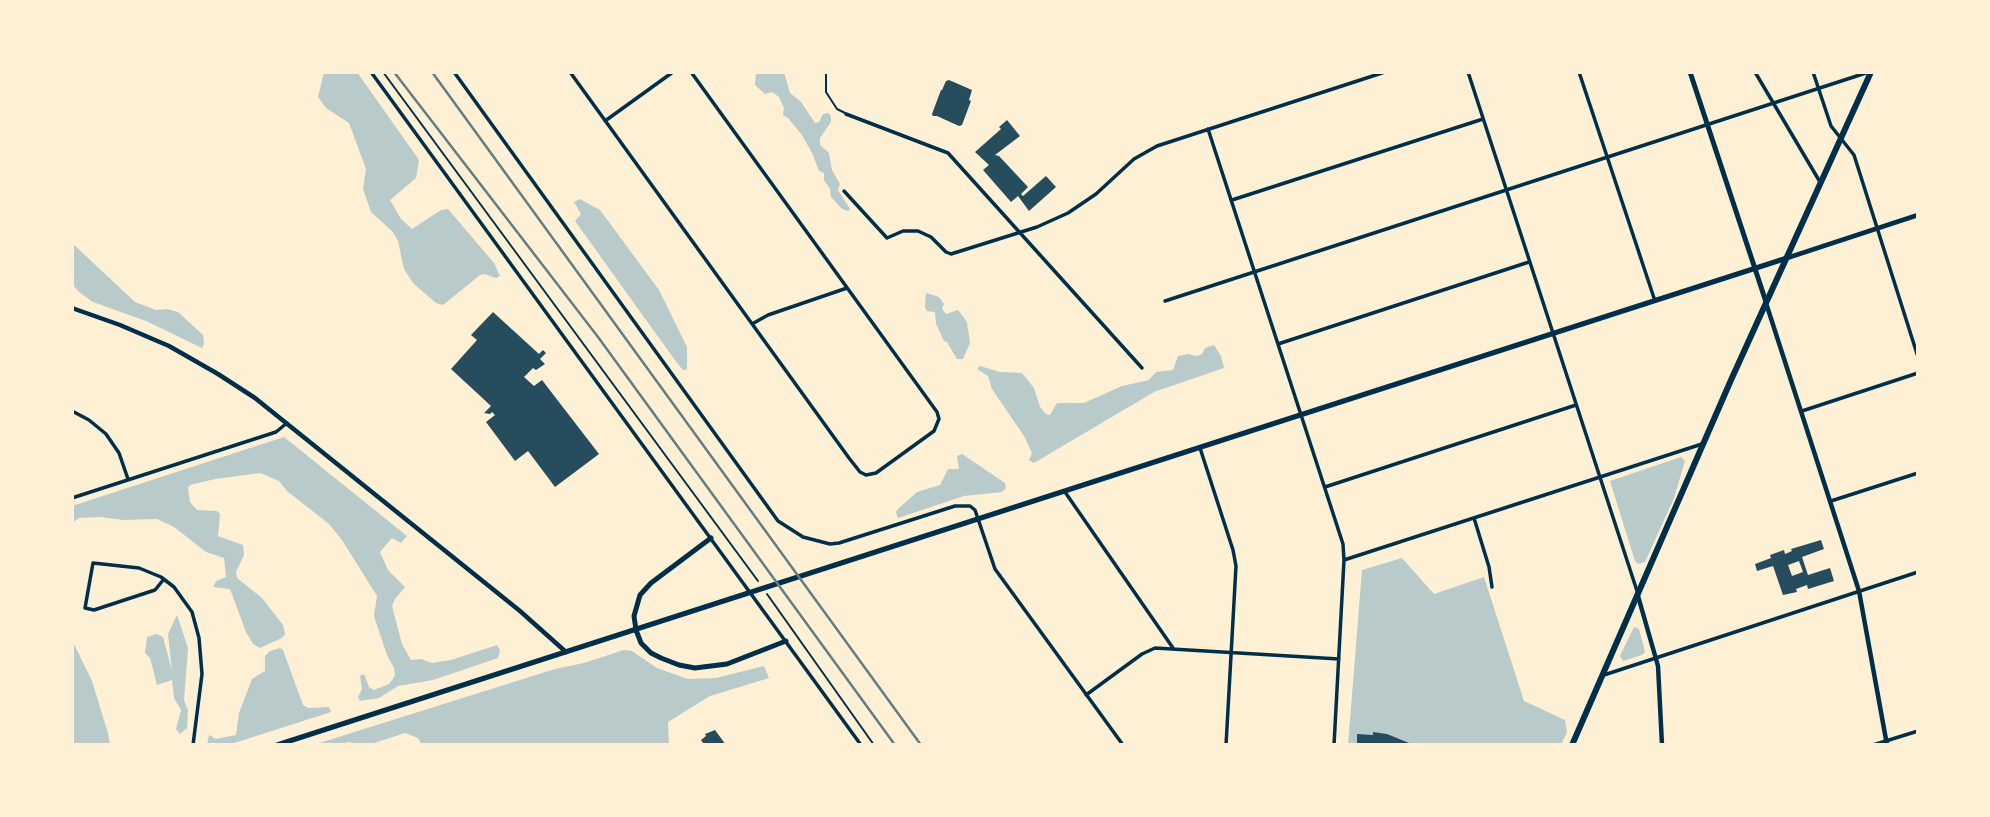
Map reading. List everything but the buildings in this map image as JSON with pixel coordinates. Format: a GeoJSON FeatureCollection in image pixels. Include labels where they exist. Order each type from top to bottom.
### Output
{"type":"FeatureCollection","features":[{"type":"Feature","properties":{"kind":"main road"},"geometry":{"type":"LineString","coordinates":[[1690,72],[1766,302]]}},
{"type":"Feature","properties":{"kind":"main road"},"geometry":{"type":"LineString","coordinates":[[1572,745],[1870,72]]}},
{"type":"Feature","properties":{"kind":"main road"},"geometry":{"type":"LineString","coordinates":[[277,745],[1787,258]]}},
{"type":"Feature","properties":{"kind":"main road"},"geometry":{"type":"LineString","coordinates":[[711,538],[643,590],[636,602],[634,616],[641,643],[650,653],[672,663],[695,668],[723,665],[786,642]]}},
{"type":"Feature","properties":{"kind":"street"},"geometry":{"type":"LineString","coordinates":[[371,72],[861,745]]}},
{"type":"Feature","properties":{"kind":"street"},"geometry":{"type":"LineString","coordinates":[[454,72],[778,521],[803,537],[830,544],[963,504],[970,506],[975,510],[995,569],[1123,745]]}},
{"type":"Feature","properties":{"kind":"street"},"geometry":{"type":"LineString","coordinates":[[570,72],[860,472],[872,474],[934,431],[939,419],[935,409],[691,72]]}},
{"type":"Feature","properties":{"kind":"street"},"geometry":{"type":"LineString","coordinates":[[606,121],[673,72]]}},
{"type":"Feature","properties":{"kind":"street"},"geometry":{"type":"LineString","coordinates":[[844,191],[887,238],[903,231],[918,231],[931,237],[948,254],[1053,221],[1076,209],[1131,161],[1150,149],[1385,72]]}},
{"type":"Feature","properties":{"kind":"street"},"geometry":{"type":"LineString","coordinates":[[1468,72],[1657,658],[1662,745]]}},
{"type":"Feature","properties":{"kind":"street"},"geometry":{"type":"LineString","coordinates":[[1579,72],[1655,301]]}},
{"type":"Feature","properties":{"kind":"street"},"geometry":{"type":"LineString","coordinates":[[1755,72],[1821,184]]}},
{"type":"Feature","properties":{"kind":"street"},"geometry":{"type":"LineString","coordinates":[[1813,72],[1829,122],[1854,155],[1918,357]]}},
{"type":"Feature","properties":{"kind":"street"},"geometry":{"type":"LineString","coordinates":[[1166,301],[1870,72]]}},
{"type":"Feature","properties":{"kind":"street"},"geometry":{"type":"LineString","coordinates":[[846,114],[942,150],[1142,368]]}},
{"type":"Feature","properties":{"kind":"street"},"geometry":{"type":"LineString","coordinates":[[1232,200],[1483,119]]}},
{"type":"Feature","properties":{"kind":"street"},"geometry":{"type":"LineString","coordinates":[[1208,129],[1342,539],[1345,560],[1334,745]]}},
{"type":"Feature","properties":{"kind":"street"},"geometry":{"type":"LineString","coordinates":[[1787,258],[1918,215]]}},
{"type":"Feature","properties":{"kind":"street"},"geometry":{"type":"LineString","coordinates":[[1278,344],[1530,262]]}},
{"type":"Feature","properties":{"kind":"street"},"geometry":{"type":"LineString","coordinates":[[752,324],[768,315],[847,288]]}},
{"type":"Feature","properties":{"kind":"street"},"geometry":{"type":"LineString","coordinates":[[1766,302],[1859,591],[1887,743]]}},
{"type":"Feature","properties":{"kind":"street"},"geometry":{"type":"LineString","coordinates":[[72,308],[120,325],[182,354],[233,384],[287,423],[514,606],[566,652]]}},
{"type":"Feature","properties":{"kind":"street"},"geometry":{"type":"LineString","coordinates":[[1802,411],[1918,373]]}},
{"type":"Feature","properties":{"kind":"street"},"geometry":{"type":"LineString","coordinates":[[1325,486],[1576,405]]}},
{"type":"Feature","properties":{"kind":"street"},"geometry":{"type":"LineString","coordinates":[[72,411],[94,423],[110,439],[128,479]]}},
{"type":"Feature","properties":{"kind":"street"},"geometry":{"type":"LineString","coordinates":[[72,498],[276,432],[287,423]]}},
{"type":"Feature","properties":{"kind":"street"},"geometry":{"type":"LineString","coordinates":[[1345,560],[1705,443]]}},
{"type":"Feature","properties":{"kind":"street"},"geometry":{"type":"LineString","coordinates":[[1200,448],[1236,562],[1226,745]]}},
{"type":"Feature","properties":{"kind":"street"},"geometry":{"type":"LineString","coordinates":[[1831,501],[1918,473]]}},
{"type":"Feature","properties":{"kind":"street"},"geometry":{"type":"LineString","coordinates":[[1065,492],[1173,648]]}},
{"type":"Feature","properties":{"kind":"street"},"geometry":{"type":"LineString","coordinates":[[1474,518],[1489,567],[1492,587]]}},
{"type":"Feature","properties":{"kind":"street"},"geometry":{"type":"LineString","coordinates":[[164,579],[155,590],[94,610],[85,608],[93,562],[139,568],[164,579],[174,587],[192,612],[199,638],[202,674],[192,745]]}},
{"type":"Feature","properties":{"kind":"street"},"geometry":{"type":"LineString","coordinates":[[1602,675],[1918,572]]}},
{"type":"Feature","properties":{"kind":"street"},"geometry":{"type":"LineString","coordinates":[[1086,695],[1155,648],[1339,659]]}},
{"type":"Feature","properties":{"kind":"street"},"geometry":{"type":"LineString","coordinates":[[1873,745],[1887,743],[1918,731]]}},
{"type":"Feature","properties":{"kind":"lane"},"geometry":{"type":"LineString","coordinates":[[826,72],[826,92],[837,109],[846,114]]}},
{"type":"Feature","properties":{"kind":"path"},"geometry":{"type":"LineString","coordinates":[[383,72],[722,531],[874,745]]}},
{"type":"Feature","properties":{"kind":"shaded area"},"geometry":{"type":"Polygon","coordinates":[[[324,72],[357,72],[419,160],[416,178],[390,200],[401,219],[412,229],[441,210],[448,209],[494,263],[500,276],[496,278],[480,275],[443,305],[436,303],[413,283],[404,269],[398,241],[393,232],[371,212],[363,189],[366,169],[349,123],[326,108],[318,97],[324,72]]]}},
{"type":"Feature","properties":{"kind":"shaded area"},"geometry":{"type":"Polygon","coordinates":[[[756,72],[784,72],[790,93],[801,102],[815,123],[819,122],[823,114],[828,113],[831,116],[831,122],[820,138],[820,145],[829,153],[832,170],[840,184],[838,190],[850,209],[848,211],[842,209],[831,197],[824,173],[819,171],[802,135],[783,115],[784,108],[779,97],[772,92],[765,94],[755,85],[756,72]]]}},
{"type":"Feature","properties":{"kind":"shaded area"},"geometry":{"type":"Polygon","coordinates":[[[580,199],[600,210],[659,290],[687,347],[687,370],[683,370],[677,363],[575,221],[581,214],[574,202],[580,199]]]}},
{"type":"Feature","properties":{"kind":"shaded area"},"geometry":{"type":"Polygon","coordinates":[[[72,243],[135,302],[156,310],[178,312],[203,335],[202,348],[146,321],[93,302],[79,292],[72,284],[72,243]]]}},
{"type":"Feature","properties":{"kind":"shaded area"},"geometry":{"type":"Polygon","coordinates":[[[926,293],[939,297],[946,314],[958,310],[967,322],[970,343],[963,359],[957,359],[944,341],[936,324],[935,312],[927,311],[926,293]]]}},
{"type":"Feature","properties":{"kind":"shaded area"},"geometry":{"type":"Polygon","coordinates":[[[1214,345],[1224,368],[1154,392],[1034,463],[1029,460],[1032,453],[1024,436],[992,389],[988,376],[977,369],[980,366],[1000,372],[1022,373],[1034,388],[1040,407],[1050,415],[1057,403],[1084,403],[1122,386],[1149,380],[1156,372],[1173,370],[1178,356],[1197,356],[1202,354],[1205,348],[1214,345]]]}},
{"type":"Feature","properties":{"kind":"shaded area"},"geometry":{"type":"Polygon","coordinates":[[[284,437],[407,536],[401,543],[392,538],[380,552],[388,570],[405,587],[392,606],[402,644],[411,660],[421,659],[432,663],[451,660],[497,645],[500,650],[498,658],[433,680],[398,686],[379,698],[360,701],[360,676],[364,674],[369,687],[374,690],[389,684],[395,676],[374,616],[377,596],[329,524],[287,491],[279,481],[260,473],[215,479],[190,485],[188,488],[190,502],[197,510],[217,511],[220,514],[218,536],[243,545],[244,555],[236,572],[237,578],[262,598],[283,625],[285,634],[282,638],[260,648],[253,644],[246,632],[230,589],[213,587],[216,581],[226,577],[224,558],[206,552],[174,527],[157,519],[123,520],[100,517],[79,518],[72,523],[72,506],[284,437]]]}},
{"type":"Feature","properties":{"kind":"shaded area"},"geometry":{"type":"Polygon","coordinates":[[[962,454],[1005,483],[1006,488],[1002,492],[964,496],[898,518],[898,509],[917,492],[940,485],[948,469],[959,469],[957,456],[962,454]]]}},
{"type":"Feature","properties":{"kind":"shaded area"},"geometry":{"type":"Polygon","coordinates":[[[1681,457],[1685,461],[1674,498],[1645,562],[1638,564],[1610,481],[1681,457]]]}},
{"type":"Feature","properties":{"kind":"shaded area"},"geometry":{"type":"Polygon","coordinates":[[[1402,558],[1434,594],[1484,577],[1524,701],[1565,720],[1567,732],[1561,745],[1348,745],[1362,570],[1402,558]]]}},
{"type":"Feature","properties":{"kind":"shaded area"},"geometry":{"type":"Polygon","coordinates":[[[177,615],[188,648],[184,700],[188,710],[187,728],[180,734],[176,729],[181,710],[174,698],[172,680],[157,685],[150,658],[145,653],[147,637],[157,634],[163,637],[172,671],[168,634],[177,615]]]}},
{"type":"Feature","properties":{"kind":"shaded area"},"geometry":{"type":"Polygon","coordinates":[[[1634,627],[1639,629],[1645,652],[1623,661],[1620,656],[1634,627]]]}},
{"type":"Feature","properties":{"kind":"shaded area"},"geometry":{"type":"Polygon","coordinates":[[[72,640],[92,681],[110,745],[72,745],[72,640]]]}},
{"type":"Feature","properties":{"kind":"shaded area"},"geometry":{"type":"Polygon","coordinates":[[[280,648],[303,705],[308,708],[329,707],[331,712],[228,745],[207,745],[209,735],[216,739],[236,735],[239,713],[252,679],[265,671],[265,656],[280,648]]]}},
{"type":"Feature","properties":{"kind":"shaded area"},"geometry":{"type":"Polygon","coordinates":[[[624,650],[632,651],[657,668],[688,679],[716,678],[764,666],[769,678],[710,696],[668,722],[669,745],[422,745],[418,738],[405,733],[368,745],[350,742],[313,745],[555,669],[624,650]]]}},
{"type":"Feature","properties":{"kind":"railway"},"geometry":{"type":"LineString","coordinates":[[394,72],[598,337],[895,745]]}},
{"type":"Feature","properties":{"kind":"railway"},"geometry":{"type":"LineString","coordinates":[[432,72],[921,745]]}}]}
